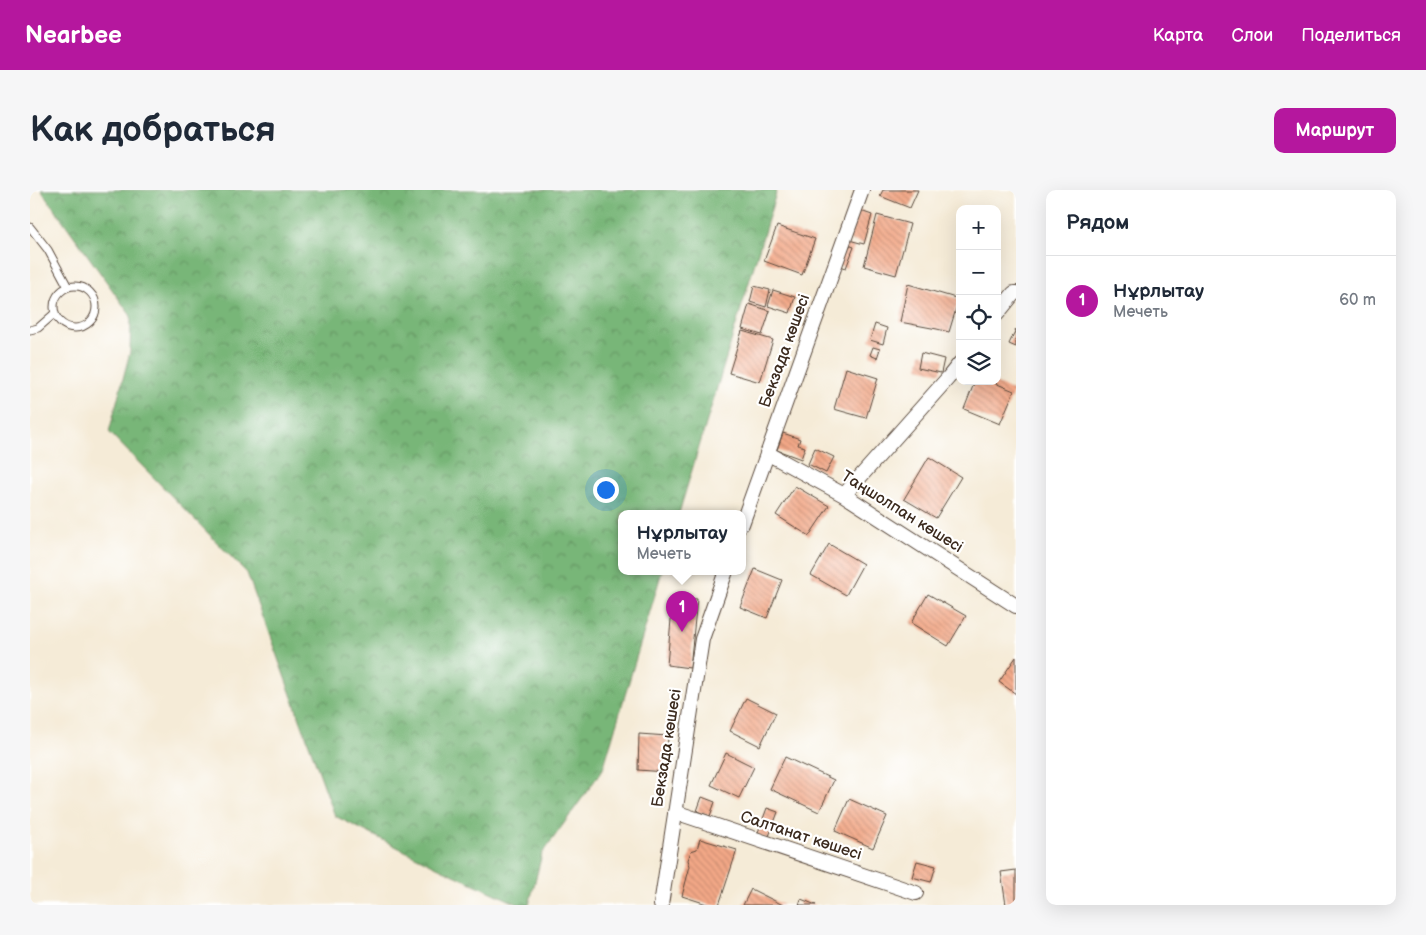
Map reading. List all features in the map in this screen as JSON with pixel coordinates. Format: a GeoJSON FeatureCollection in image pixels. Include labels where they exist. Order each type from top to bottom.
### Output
{"type":"FeatureCollection","features":[{"type":"Feature","properties":{"kind":"street","name":"Бекзада көшесі"},"geometry":{"type":"LineString","coordinates":[[746,513],[862,190]]}},
{"type":"Feature","properties":{"kind":"street"},"geometry":{"type":"LineString","coordinates":[[1001,309],[1014,292],[1016,293]]}},
{"type":"Feature","properties":{"kind":"street"},"geometry":{"type":"LineString","coordinates":[[844,495],[956,368]]}},
{"type":"Feature","properties":{"kind":"street","name":"Таңшолпан көшесі"},"geometry":{"type":"LineString","coordinates":[[767,453],[844,495],[1016,606]]}},
{"type":"Feature","properties":{"kind":"street","name":"Бекзада көшесі"},"geometry":{"type":"LineString","coordinates":[[661,905],[702,639],[725,575]]}},
{"type":"Feature","properties":{"kind":"street","name":"Салтанат көшесі"},"geometry":{"type":"LineString","coordinates":[[675,812],[916,893]]}},
{"type":"Feature","properties":{"kind":"lane"},"geometry":{"type":"LineString","coordinates":[[30,227],[48,250],[68,287]]}},
{"type":"Feature","properties":{"kind":"lane"},"geometry":{"type":"LineString","coordinates":[[79,286],[89,291],[95,300],[96,312],[90,321],[81,328],[70,328],[60,323],[54,314],[54,303],[58,293],[68,287],[79,286]]}},
{"type":"Feature","properties":{"kind":"lane"},"geometry":{"type":"LineString","coordinates":[[30,330],[38,328],[54,314]]}},
{"type":"Feature","properties":{"kind":"green space"},"geometry":{"type":"Polygon","coordinates":[[[41,190],[777,190],[680,510],[618,510],[618,575],[661,575],[603,769],[542,854],[529,905],[520,905],[441,869],[335,816],[247,573],[109,432],[130,352],[131,316],[41,190]]]}},
{"type":"Feature","properties":{"kind":"building"},"geometry":{"type":"Polygon","coordinates":[[[883,190],[918,190],[910,208],[880,196],[883,190]]]}},
{"type":"Feature","properties":{"kind":"building"},"geometry":{"type":"Polygon","coordinates":[[[858,210],[872,215],[864,244],[849,240],[858,210]]]}},
{"type":"Feature","properties":{"kind":"building"},"geometry":{"type":"Polygon","coordinates":[[[877,215],[910,224],[896,275],[864,266],[877,215]]]}},
{"type":"Feature","properties":{"kind":"building"},"geometry":{"type":"Polygon","coordinates":[[[777,226],[815,239],[802,275],[764,261],[777,226]]]}},
{"type":"Feature","properties":{"kind":"building"},"geometry":{"type":"Polygon","coordinates":[[[846,244],[854,247],[846,268],[838,265],[846,244]]]}},
{"type":"Feature","properties":{"kind":"building"},"geometry":{"type":"Polygon","coordinates":[[[908,284],[956,298],[956,309],[949,332],[900,322],[908,284]]]}},
{"type":"Feature","properties":{"kind":"building"},"geometry":{"type":"Polygon","coordinates":[[[754,286],[770,290],[766,307],[750,302],[754,286]]]}},
{"type":"Feature","properties":{"kind":"building"},"geometry":{"type":"Polygon","coordinates":[[[773,290],[795,297],[790,313],[768,306],[773,290]]]}},
{"type":"Feature","properties":{"kind":"building"},"geometry":{"type":"Polygon","coordinates":[[[749,304],[770,311],[762,335],[742,329],[749,304]]]}},
{"type":"Feature","properties":{"kind":"building"},"geometry":{"type":"Polygon","coordinates":[[[875,324],[887,328],[883,344],[870,340],[875,324]]]}},
{"type":"Feature","properties":{"kind":"building"},"geometry":{"type":"Polygon","coordinates":[[[1016,329],[1016,347],[1009,344],[1016,329]]]}},
{"type":"Feature","properties":{"kind":"building"},"geometry":{"type":"Polygon","coordinates":[[[742,331],[773,340],[760,382],[729,373],[742,331]]]}},
{"type":"Feature","properties":{"kind":"building"},"geometry":{"type":"Polygon","coordinates":[[[873,347],[880,349],[877,358],[870,355],[873,347]]]}},
{"type":"Feature","properties":{"kind":"building"},"geometry":{"type":"Polygon","coordinates":[[[921,353],[944,359],[941,373],[918,368],[921,353]]]}},
{"type":"Feature","properties":{"kind":"building"},"geometry":{"type":"Polygon","coordinates":[[[846,368],[878,378],[866,418],[834,409],[846,368]]]}},
{"type":"Feature","properties":{"kind":"building"},"geometry":{"type":"Polygon","coordinates":[[[973,385],[1000,385],[1014,391],[1000,424],[964,409],[973,385]]]}},
{"type":"Feature","properties":{"kind":"building"},"geometry":{"type":"Polygon","coordinates":[[[783,433],[800,439],[798,445],[805,447],[801,459],[777,450],[783,433]]]}},
{"type":"Feature","properties":{"kind":"building"},"geometry":{"type":"Polygon","coordinates":[[[815,448],[834,457],[826,473],[808,464],[815,448]]]}},
{"type":"Feature","properties":{"kind":"building"},"geometry":{"type":"Polygon","coordinates":[[[929,457],[961,477],[936,518],[904,499],[929,457]]]}},
{"type":"Feature","properties":{"kind":"building"},"geometry":{"type":"Polygon","coordinates":[[[795,486],[829,506],[809,536],[776,515],[795,486]]]}},
{"type":"Feature","properties":{"kind":"building"},"geometry":{"type":"Polygon","coordinates":[[[829,544],[863,564],[846,595],[811,575],[829,544]]]}},
{"type":"Feature","properties":{"kind":"building"},"geometry":{"type":"Polygon","coordinates":[[[755,569],[782,580],[767,618],[740,607],[755,569]]]}},
{"type":"Feature","properties":{"kind":"building"},"geometry":{"type":"Polygon","coordinates":[[[928,594],[966,616],[948,646],[911,623],[928,594]]]}},
{"type":"Feature","properties":{"kind":"building"},"geometry":{"type":"Polygon","coordinates":[[[673,597],[697,599],[690,668],[667,665],[673,597]]]}},
{"type":"Feature","properties":{"kind":"building"},"geometry":{"type":"Polygon","coordinates":[[[1016,657],[1016,694],[999,682],[1016,657]]]}},
{"type":"Feature","properties":{"kind":"building"},"geometry":{"type":"Polygon","coordinates":[[[746,698],[776,713],[760,746],[730,731],[746,698]]]}},
{"type":"Feature","properties":{"kind":"building"},"geometry":{"type":"Polygon","coordinates":[[[639,734],[668,736],[666,772],[638,770],[639,734]]]}},
{"type":"Feature","properties":{"kind":"building"},"geometry":{"type":"Polygon","coordinates":[[[726,753],[754,767],[739,798],[711,785],[726,753]]]}},
{"type":"Feature","properties":{"kind":"building"},"geometry":{"type":"Polygon","coordinates":[[[785,757],[834,780],[819,812],[770,789],[785,757]]]}},
{"type":"Feature","properties":{"kind":"building"},"geometry":{"type":"Polygon","coordinates":[[[702,797],[715,802],[710,816],[697,811],[702,797]]]}},
{"type":"Feature","properties":{"kind":"building"},"geometry":{"type":"Polygon","coordinates":[[[849,799],[887,816],[873,848],[835,831],[849,799]]]}},
{"type":"Feature","properties":{"kind":"building"},"geometry":{"type":"Polygon","coordinates":[[[767,808],[778,812],[768,839],[757,835],[767,808]]]}},
{"type":"Feature","properties":{"kind":"building"},"geometry":{"type":"Polygon","coordinates":[[[700,839],[737,850],[719,905],[710,905],[682,896],[690,866],[688,860],[691,851],[697,849],[700,839]]]}},
{"type":"Feature","properties":{"kind":"building"},"geometry":{"type":"Polygon","coordinates":[[[917,861],[936,866],[931,882],[912,877],[917,861]]]}},
{"type":"Feature","properties":{"kind":"building"},"geometry":{"type":"Polygon","coordinates":[[[1016,870],[1016,903],[1006,905],[1001,872],[1016,870]]]}},
{"type":"Feature","properties":{"kind":"building"},"geometry":{"type":"Polygon","coordinates":[[[751,889],[783,905],[743,905],[751,889]]]}},
{"type":"Feature","properties":{"kind":"building"},"geometry":{"type":"Polygon","coordinates":[[[801,899],[816,905],[799,905],[801,899]]]}},
{"type":"Feature","properties":{"kind":"place","name":"Нұрлытау"},"geometry":{"type":"Point","coordinates":[682,632]}}]}
